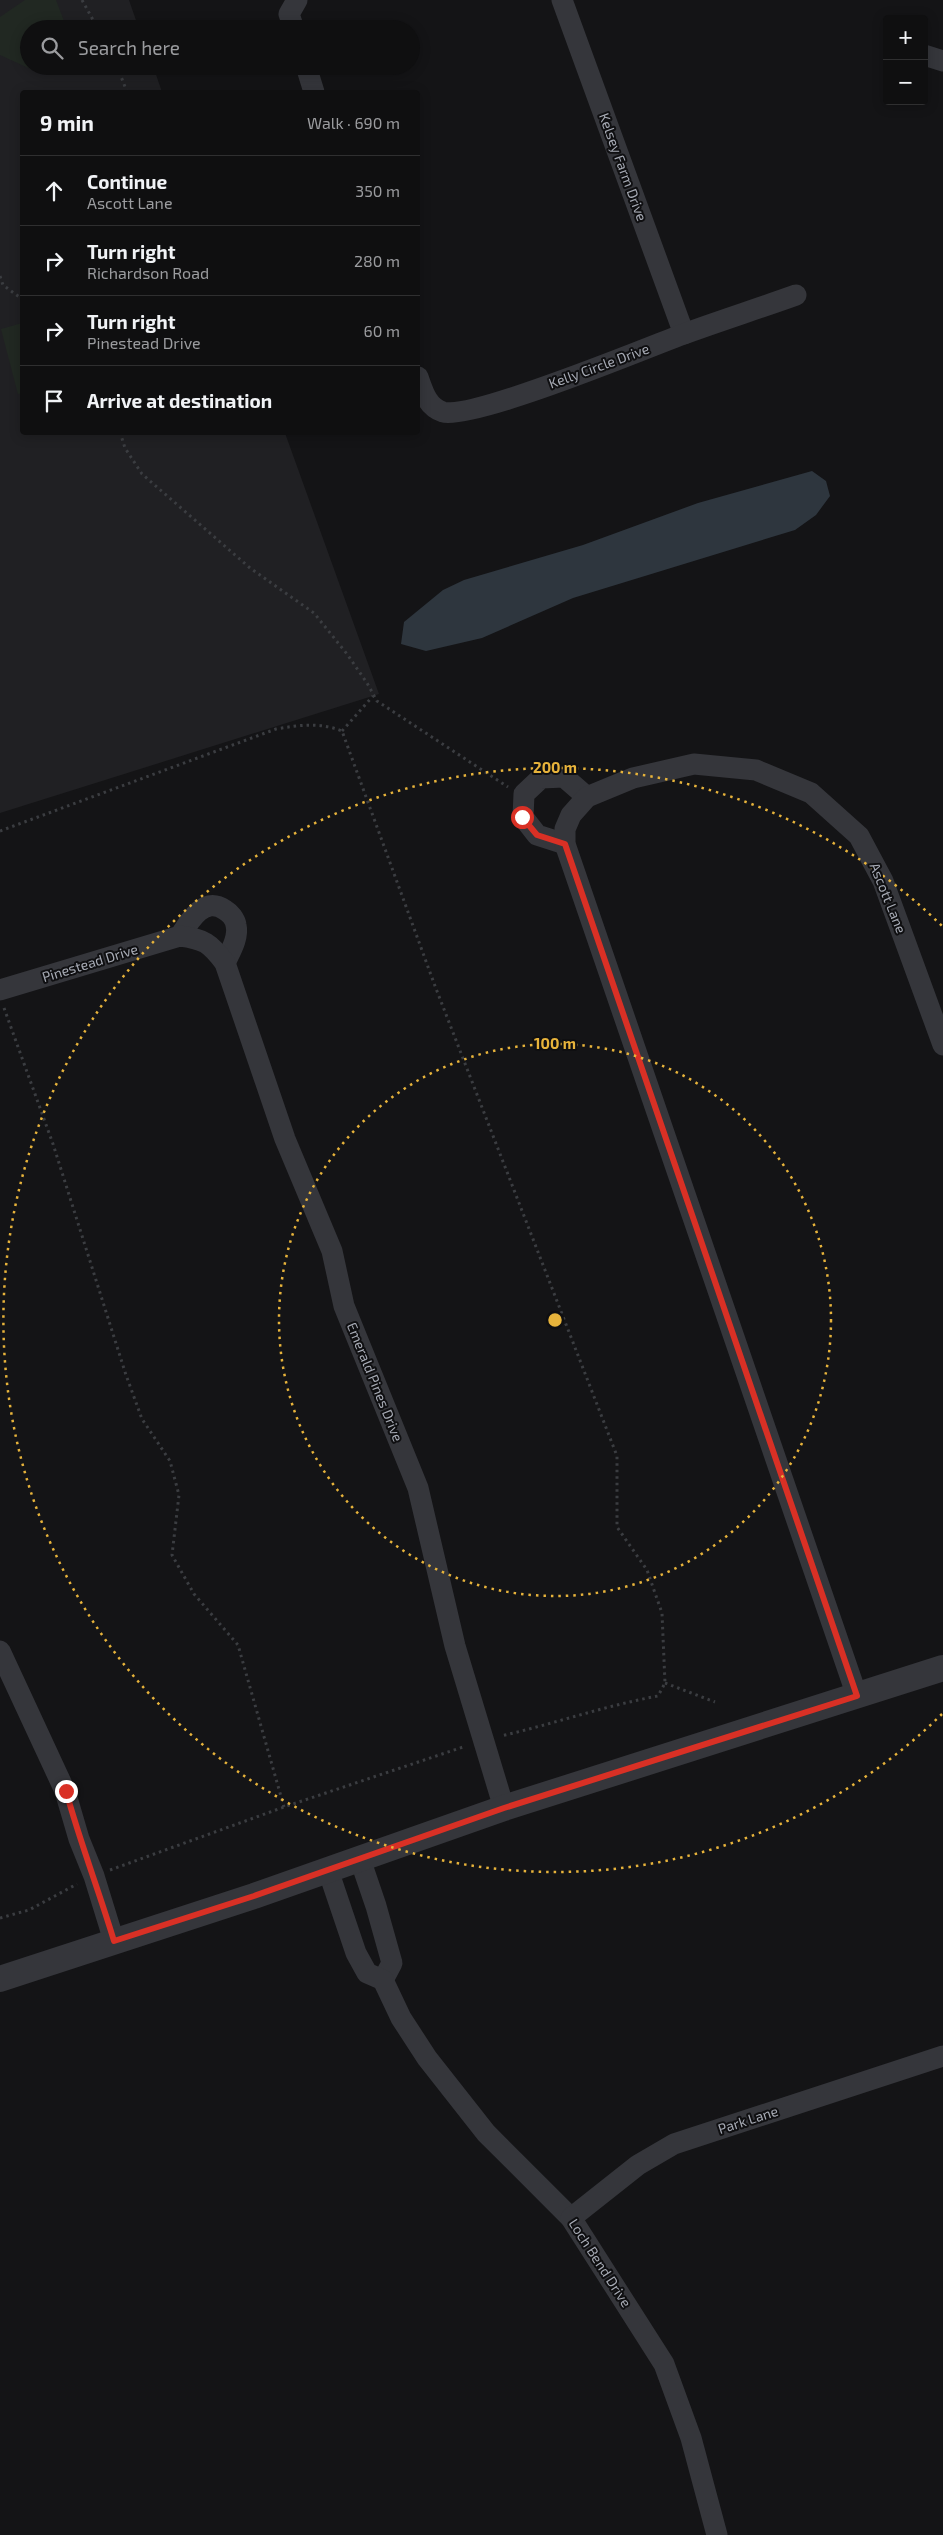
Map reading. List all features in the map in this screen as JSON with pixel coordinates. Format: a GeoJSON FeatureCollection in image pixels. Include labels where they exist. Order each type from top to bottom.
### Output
{"type":"FeatureCollection","features":[{"type":"Feature","properties":{"kind":"street"},"geometry":{"type":"LineString","coordinates":[[292,20],[290,14],[298,0]]}},
{"type":"Feature","properties":{"kind":"street","name":"Kelsey Farm Drive"},"geometry":{"type":"LineString","coordinates":[[562,0],[684,334]]}},
{"type":"Feature","properties":{"kind":"street"},"geometry":{"type":"LineString","coordinates":[[928,56],[943,61]]}},
{"type":"Feature","properties":{"kind":"street"},"geometry":{"type":"LineString","coordinates":[[309,75],[313,90]]}},
{"type":"Feature","properties":{"kind":"street","name":"Kelly Circle Drive"},"geometry":{"type":"LineString","coordinates":[[420,382],[426,399],[434,408],[445,412],[463,412],[520,395],[684,334],[796,296]]}},
{"type":"Feature","properties":{"kind":"street","name":"Ascott Lane"},"geometry":{"type":"LineString","coordinates":[[857,1696],[565,844],[565,829],[570,815],[587,797],[633,778],[694,764],[756,770],[811,793],[859,836],[872,858],[884,881],[943,1045]]}},
{"type":"Feature","properties":{"kind":"street"},"geometry":{"type":"LineString","coordinates":[[565,844],[537,835],[522,817],[524,796],[541,778],[564,777],[587,797]]}},
{"type":"Feature","properties":{"kind":"street"},"geometry":{"type":"LineString","coordinates":[[190,937],[194,914],[205,907],[220,906],[230,913],[236,925],[235,942],[225,963]]}},
{"type":"Feature","properties":{"kind":"street","name":"Emerald Pines Drive"},"geometry":{"type":"LineString","coordinates":[[190,937],[213,948],[225,963],[285,1139],[332,1251],[344,1306],[418,1488],[455,1646],[504,1808]]}},
{"type":"Feature","properties":{"kind":"street","name":"Pinestead Drive"},"geometry":{"type":"LineString","coordinates":[[0,990],[190,937]]}},
{"type":"Feature","properties":{"kind":"street"},"geometry":{"type":"LineString","coordinates":[[0,1651],[66,1791],[79,1839],[94,1876],[114,1941]]}},
{"type":"Feature","properties":{"kind":"street"},"geometry":{"type":"LineString","coordinates":[[0,1979],[328,1870],[504,1808],[943,1668]]}},
{"type":"Feature","properties":{"kind":"street"},"geometry":{"type":"LineString","coordinates":[[360,1859],[392,1963],[383,1980]]}},
{"type":"Feature","properties":{"kind":"street","name":"Loch Bend Drive"},"geometry":{"type":"LineString","coordinates":[[328,1870],[356,1953],[367,1973],[383,1980],[401,2018],[427,2058],[486,2133],[571,2218],[664,2364],[691,2438],[717,2535]]}},
{"type":"Feature","properties":{"kind":"street","name":"Park Lane"},"geometry":{"type":"LineString","coordinates":[[571,2218],[638,2165],[674,2144],[943,2056]]}},
{"type":"Feature","properties":{"kind":"path"},"geometry":{"type":"LineString","coordinates":[[82,0],[93,20]]}},
{"type":"Feature","properties":{"kind":"path"},"geometry":{"type":"LineString","coordinates":[[120,75],[126,90]]}},
{"type":"Feature","properties":{"kind":"path"},"geometry":{"type":"LineString","coordinates":[[0,276],[1,286],[20,298]]}},
{"type":"Feature","properties":{"kind":"path"},"geometry":{"type":"LineString","coordinates":[[121,435],[125,448],[142,474],[250,568],[314,613],[368,683],[377,701],[524,796]]}},
{"type":"Feature","properties":{"kind":"path"},"geometry":{"type":"LineString","coordinates":[[342,731],[373,696]]}},
{"type":"Feature","properties":{"kind":"path"},"geometry":{"type":"LineString","coordinates":[[0,831],[276,729],[304,725],[326,725],[342,731],[435,986],[618,1456],[617,1527],[647,1570],[662,1613],[665,1683],[658,1696],[622,1703],[552,1724],[483,1740],[284,1807],[94,1876],[29,1910],[0,1918]]}},
{"type":"Feature","properties":{"kind":"path"},"geometry":{"type":"LineString","coordinates":[[0,999],[53,1144],[132,1393],[142,1419],[170,1461],[179,1495],[172,1554],[194,1594],[238,1645],[284,1807]]}},
{"type":"Feature","properties":{"kind":"path"},"geometry":{"type":"LineString","coordinates":[[665,1683],[715,1702]]}},
{"type":"Feature","properties":{"kind":"shaded area"},"geometry":{"type":"Polygon","coordinates":[[[0,0],[129,0],[136,20],[20,20],[20,75],[156,75],[161,90],[20,90],[20,435],[286,435],[379,694],[0,813],[0,0]]]}},
{"type":"Feature","properties":{"kind":"shaded area"},"geometry":{"type":"Polygon","coordinates":[[[25,0],[56,0],[64,20],[20,20],[20,64],[0,55],[0,17],[25,0]]]}},
{"type":"Feature","properties":{"kind":"shaded area"},"geometry":{"type":"Polygon","coordinates":[[[20,324],[20,394],[18,394],[1,329],[20,324]]]}},
{"type":"Feature","properties":{"kind":"shaded area"},"geometry":{"type":"Polygon","coordinates":[[[812,471],[826,481],[830,496],[816,515],[795,530],[573,598],[482,638],[426,651],[401,644],[404,622],[443,590],[464,580],[583,545],[698,503],[812,471]]]}},
{"type":"Feature","properties":{"kind":"route"},"geometry":{"type":"LineString","coordinates":[[66,1791],[79,1839],[94,1876],[114,1941],[254,1896],[504,1808],[857,1696],[565,844],[537,835],[522,817]]}}]}
